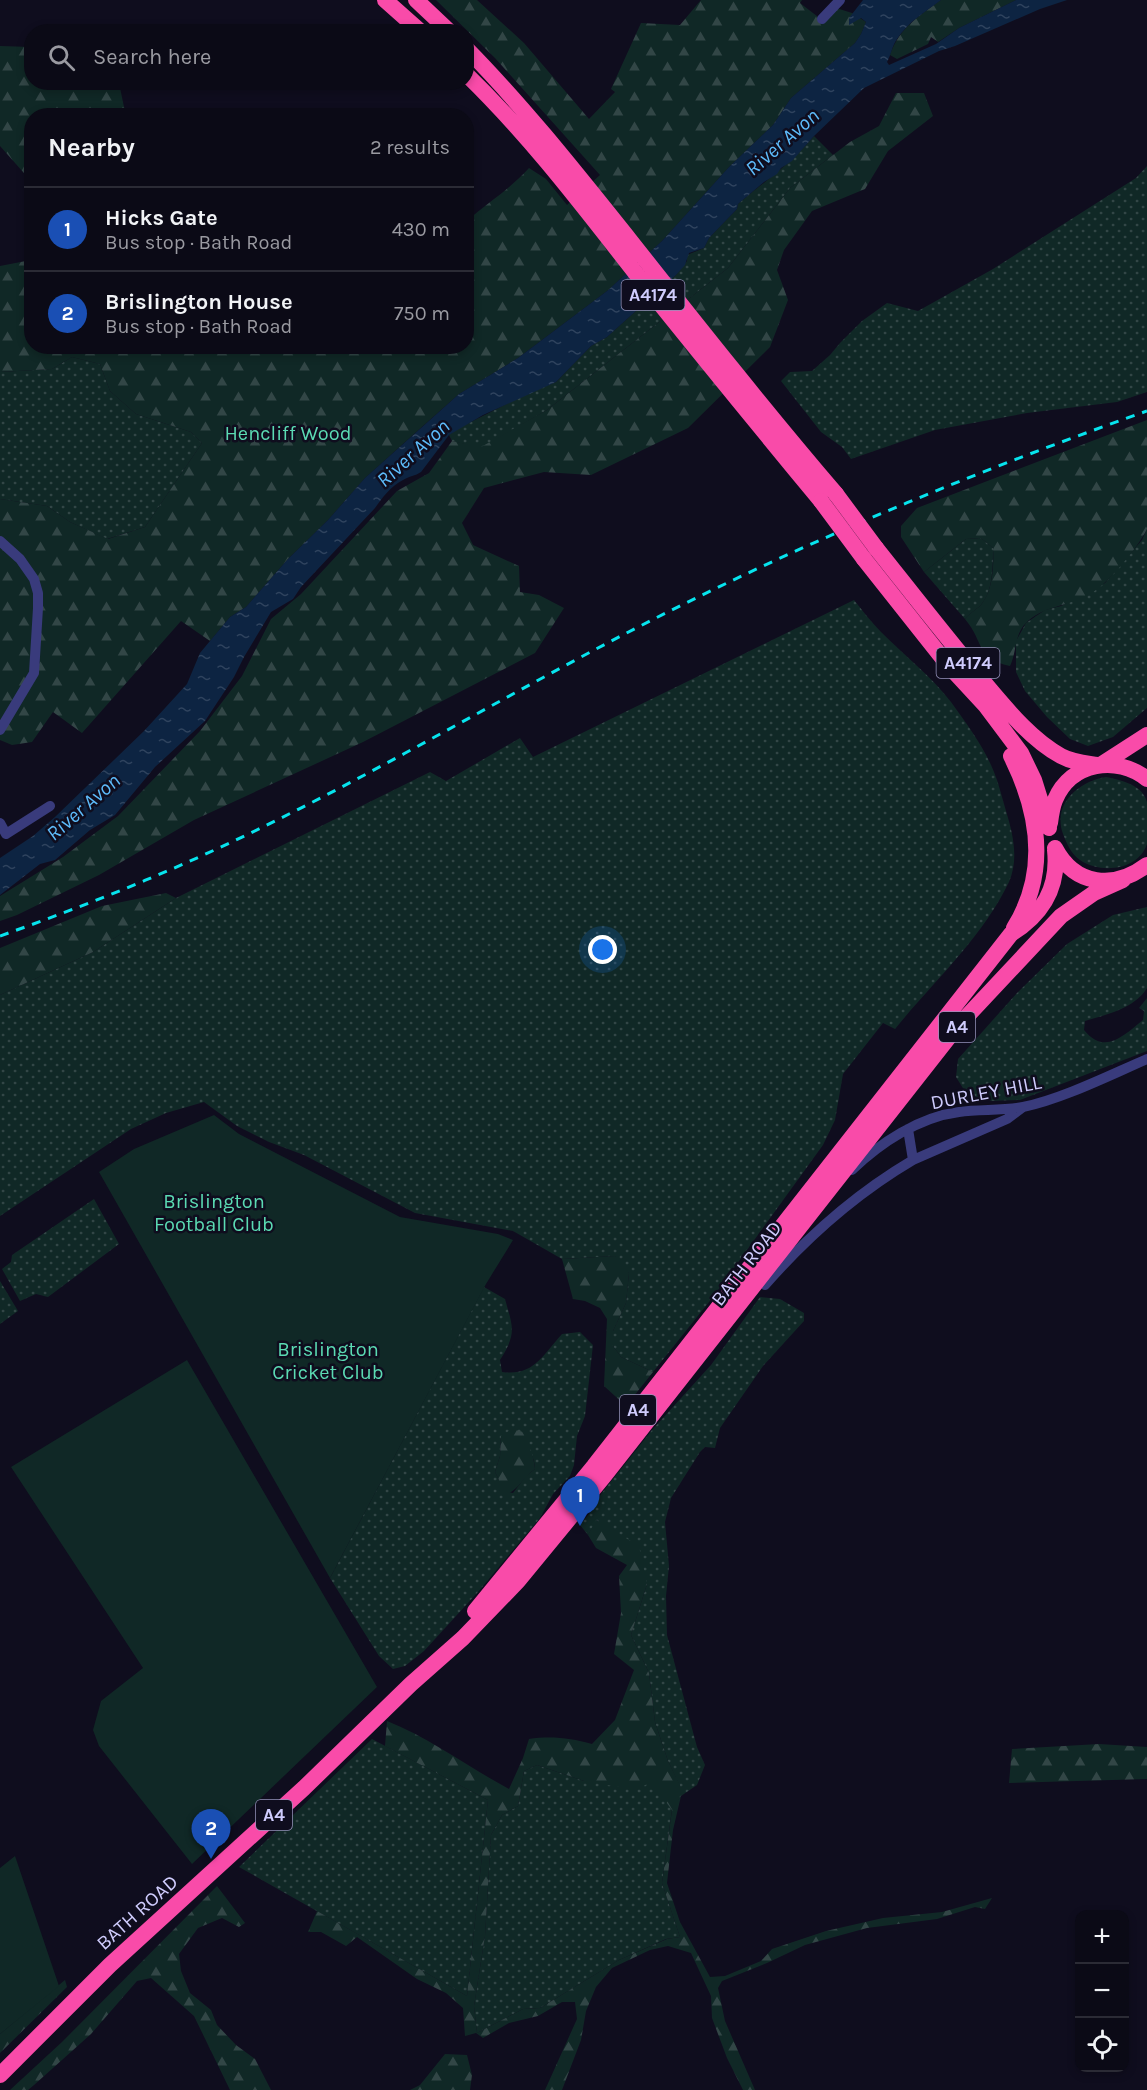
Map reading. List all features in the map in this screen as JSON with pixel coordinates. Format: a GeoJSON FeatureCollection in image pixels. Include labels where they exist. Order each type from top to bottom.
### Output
{"type":"FeatureCollection","features":[{"type":"Feature","properties":{"kind":"highway"},"geometry":{"type":"LineString","coordinates":[[385,0],[412,24]]}},
{"type":"Feature","properties":{"kind":"highway"},"geometry":{"type":"LineString","coordinates":[[416,0],[442,24]]}},
{"type":"Feature","properties":{"kind":"highway","name":"A4174"},"geometry":{"type":"LineString","coordinates":[[474,57],[531,119],[576,185],[742,394],[829,497],[948,665],[998,721],[1024,759],[1034,780],[1049,828]]}},
{"type":"Feature","properties":{"kind":"highway","name":"A4174"},"geometry":{"type":"LineString","coordinates":[[474,82],[576,185]]}},
{"type":"Feature","properties":{"kind":"highway","name":"A4174"},"geometry":{"type":"LineString","coordinates":[[870,553],[997,699],[1048,748],[1072,761],[1099,765]]}},
{"type":"Feature","properties":{"kind":"highway"},"geometry":{"type":"LineString","coordinates":[[957,673],[1006,746],[1018,770],[1031,809],[1038,849],[1037,868],[1030,898],[1011,934]]}},
{"type":"Feature","properties":{"kind":"highway"},"geometry":{"type":"LineString","coordinates":[[1123,880],[1101,881],[1083,876],[1068,867],[1055,850],[1049,828],[1053,802],[1059,792],[1076,776],[1099,765],[1147,735]]}},
{"type":"Feature","properties":{"kind":"highway"},"geometry":{"type":"LineString","coordinates":[[1099,765],[1122,766],[1147,779]]}},
{"type":"Feature","properties":{"kind":"highway","name":"BATH ROAD"},"geometry":{"type":"LineString","coordinates":[[0,2075],[110,1965],[304,1788],[411,1684],[463,1638],[518,1581],[599,1471],[1011,934],[1026,924],[1051,893],[1056,870],[1055,850]]}},
{"type":"Feature","properties":{"kind":"highway","name":"BATH ROAD"},"geometry":{"type":"LineString","coordinates":[[599,1471],[819,1204],[949,1036],[1061,916],[1084,899],[1134,876],[1147,865]]}},
{"type":"Feature","properties":{"kind":"street"},"geometry":{"type":"LineString","coordinates":[[822,19],[840,0]]}},
{"type":"Feature","properties":{"kind":"street"},"geometry":{"type":"LineString","coordinates":[[0,541],[20,559],[34,579],[38,593],[38,608],[34,674],[0,730]]}},
{"type":"Feature","properties":{"kind":"street"},"geometry":{"type":"LineString","coordinates":[[0,823],[6,834],[50,806]]}},
{"type":"Feature","properties":{"kind":"street","name":"DURLEY HILL"},"geometry":{"type":"LineString","coordinates":[[819,1204],[881,1145],[908,1129],[957,1112],[1023,1107],[1092,1083],[1147,1059]]}},
{"type":"Feature","properties":{"kind":"street"},"geometry":{"type":"LineString","coordinates":[[765,1285],[820,1227],[899,1168],[1007,1119],[1023,1107]]}},
{"type":"Feature","properties":{"kind":"street"},"geometry":{"type":"LineString","coordinates":[[908,1129],[913,1160]]}},
{"type":"Feature","properties":{"kind":"green space","name":"Hencliff Wood"},"geometry":{"type":"Polygon","coordinates":[[[436,0],[477,0],[524,43],[589,119],[615,92],[611,89],[641,23],[680,25],[701,0],[802,0],[800,3],[822,20],[836,8],[852,13],[866,22],[855,43],[791,98],[773,125],[729,167],[662,241],[607,291],[518,358],[459,394],[365,478],[246,607],[230,617],[210,641],[181,621],[82,733],[53,712],[32,742],[12,745],[0,740],[0,499],[47,506],[70,522],[108,539],[145,527],[202,443],[191,432],[136,414],[110,391],[100,364],[72,357],[52,369],[0,372],[0,266],[24,261],[24,354],[474,354],[474,215],[529,168],[546,179],[567,205],[600,175],[474,37],[474,24],[460,24],[436,0]]]}},
{"type":"Feature","properties":{"kind":"green space"},"geometry":{"type":"Polygon","coordinates":[[[941,0],[1016,0],[959,28],[938,42],[931,37],[928,44],[897,59],[890,55],[904,30],[917,17],[941,0]]]}},
{"type":"Feature","properties":{"kind":"green space"},"geometry":{"type":"Polygon","coordinates":[[[0,46],[24,47],[24,90],[120,90],[124,108],[24,108],[24,173],[0,146],[0,46]]]}},
{"type":"Feature","properties":{"kind":"green space"},"geometry":{"type":"Polygon","coordinates":[[[896,93],[924,93],[933,116],[888,151],[865,189],[812,211],[784,250],[777,270],[788,300],[770,347],[688,428],[591,475],[544,472],[484,488],[462,523],[473,545],[519,566],[520,592],[539,595],[564,608],[535,653],[363,742],[194,820],[99,875],[0,921],[0,896],[63,857],[118,816],[200,731],[242,676],[271,619],[301,594],[397,491],[429,473],[452,441],[481,447],[547,410],[728,268],[790,188],[850,142],[879,126],[896,93]]]}},
{"type":"Feature","properties":{"kind":"green space"},"geometry":{"type":"Polygon","coordinates":[[[814,136],[833,155],[790,188],[728,268],[547,410],[481,448],[452,441],[449,435],[459,428],[530,392],[556,382],[591,346],[607,337],[676,275],[687,261],[687,255],[704,248],[709,238],[737,209],[738,204],[787,164],[814,136]]]}},
{"type":"Feature","properties":{"kind":"green space"},"geometry":{"type":"Polygon","coordinates":[[[1147,166],[1147,392],[1117,402],[1027,413],[935,430],[851,459],[842,447],[821,432],[781,381],[790,372],[812,371],[862,321],[887,303],[918,311],[993,269],[1136,178],[1147,166]]]}},
{"type":"Feature","properties":{"kind":"green space"},"geometry":{"type":"Polygon","coordinates":[[[72,357],[100,364],[110,391],[136,414],[191,432],[202,443],[145,527],[107,539],[70,522],[47,506],[0,499],[0,372],[52,369],[72,357]]]}},
{"type":"Feature","properties":{"kind":"green space"},"geometry":{"type":"Polygon","coordinates":[[[1147,420],[1147,529],[1142,537],[1120,567],[1093,592],[1078,600],[1039,613],[1026,623],[1019,633],[1010,666],[991,659],[965,619],[981,604],[989,590],[993,569],[993,548],[981,538],[966,539],[924,572],[901,537],[901,526],[917,508],[1147,420]]]}},
{"type":"Feature","properties":{"kind":"green space"},"geometry":{"type":"Polygon","coordinates":[[[1147,529],[1147,708],[1113,737],[1088,746],[1070,739],[1025,691],[1016,672],[1016,641],[1026,623],[1045,610],[1061,606],[1105,583],[1142,540],[1147,529]]]}},
{"type":"Feature","properties":{"kind":"green space"},"geometry":{"type":"Polygon","coordinates":[[[981,538],[993,548],[991,584],[981,604],[965,619],[924,572],[966,539],[981,538]]]}},
{"type":"Feature","properties":{"kind":"green space"},"geometry":{"type":"Polygon","coordinates":[[[854,600],[877,628],[943,692],[980,745],[996,777],[1011,829],[1014,846],[1012,873],[985,922],[956,958],[895,1029],[883,1023],[843,1074],[835,1120],[823,1145],[713,1297],[653,1372],[621,1357],[613,1346],[613,1331],[626,1303],[629,1273],[615,1256],[562,1259],[513,1231],[415,1213],[304,1155],[269,1142],[237,1126],[204,1102],[166,1113],[131,1129],[0,1216],[0,995],[93,952],[176,898],[430,772],[446,781],[520,738],[533,757],[854,600]]]}},
{"type":"Feature","properties":{"kind":"green space"},"geometry":{"type":"Polygon","coordinates":[[[1106,777],[1136,787],[1145,796],[1147,802],[1147,844],[1142,853],[1127,865],[1108,868],[1088,864],[1077,858],[1066,841],[1061,823],[1061,813],[1071,795],[1087,783],[1106,777]]]}},
{"type":"Feature","properties":{"kind":"green space"},"geometry":{"type":"Polygon","coordinates":[[[166,893],[176,898],[93,952],[0,995],[0,948],[102,906],[166,893]]]}},
{"type":"Feature","properties":{"kind":"green space"},"geometry":{"type":"Polygon","coordinates":[[[1147,907],[1147,988],[1128,1006],[1085,1021],[1084,1030],[1099,1042],[1122,1037],[1143,1020],[1144,1011],[1139,1008],[1147,998],[1147,1051],[1020,1100],[987,1101],[966,1093],[956,1077],[958,1059],[1017,993],[1067,944],[1113,915],[1147,907]]]}},
{"type":"Feature","properties":{"kind":"green space","name":"Brislington Cricket Club"},"geometry":{"type":"Polygon","coordinates":[[[214,1115],[239,1134],[400,1217],[498,1234],[513,1240],[486,1284],[330,1578],[99,1172],[134,1149],[214,1115]]]}},
{"type":"Feature","properties":{"kind":"green space"},"geometry":{"type":"Polygon","coordinates":[[[94,1199],[119,1244],[48,1297],[36,1294],[20,1301],[2,1269],[11,1262],[12,1255],[94,1199]]]}},
{"type":"Feature","properties":{"kind":"green space"},"geometry":{"type":"Polygon","coordinates":[[[615,1256],[622,1260],[629,1273],[626,1303],[613,1331],[613,1346],[621,1357],[653,1372],[626,1406],[604,1386],[607,1319],[600,1308],[585,1301],[573,1299],[562,1259],[615,1256]]]}},
{"type":"Feature","properties":{"kind":"green space"},"geometry":{"type":"Polygon","coordinates":[[[0,1281],[18,1311],[0,1324],[0,1281]]]}},
{"type":"Feature","properties":{"kind":"green space"},"geometry":{"type":"Polygon","coordinates":[[[484,1287],[505,1299],[510,1317],[512,1330],[509,1343],[500,1360],[502,1372],[522,1371],[530,1368],[543,1357],[562,1334],[580,1332],[593,1345],[585,1416],[577,1436],[574,1465],[570,1476],[553,1494],[540,1518],[478,1592],[424,1651],[405,1666],[393,1669],[379,1656],[330,1578],[484,1287]],[[501,1436],[500,1456],[495,1472],[499,1480],[499,1490],[513,1493],[526,1476],[535,1469],[534,1461],[525,1447],[501,1436]]]}},
{"type":"Feature","properties":{"kind":"green space"},"geometry":{"type":"Polygon","coordinates":[[[760,1297],[780,1299],[804,1313],[804,1321],[763,1366],[720,1428],[715,1448],[705,1447],[700,1452],[671,1498],[665,1522],[669,1566],[666,1596],[667,1635],[697,1747],[705,1765],[697,1785],[681,1796],[672,1809],[662,1883],[680,1937],[666,1939],[619,1960],[540,2008],[523,2009],[477,2033],[474,2006],[485,1936],[491,1835],[502,1815],[518,1806],[524,1771],[537,1765],[584,1781],[651,1781],[661,1792],[680,1786],[668,1761],[655,1722],[649,1673],[631,1635],[647,1584],[597,1520],[588,1535],[580,1525],[601,1494],[652,1430],[711,1365],[760,1297]]]}},
{"type":"Feature","properties":{"kind":"green space"},"geometry":{"type":"Polygon","coordinates":[[[187,1360],[377,1687],[192,1864],[99,1746],[93,1730],[101,1701],[143,1668],[11,1467],[187,1360]]]}},
{"type":"Feature","properties":{"kind":"green space"},"geometry":{"type":"Polygon","coordinates":[[[512,1429],[527,1433],[535,1469],[505,1495],[499,1490],[499,1480],[495,1472],[500,1456],[501,1436],[512,1429]]]}},
{"type":"Feature","properties":{"kind":"green space"},"geometry":{"type":"Polygon","coordinates":[[[596,1520],[639,1546],[647,1584],[631,1635],[649,1673],[655,1722],[668,1761],[680,1785],[676,1802],[681,1796],[673,1830],[667,1883],[680,1922],[710,1977],[725,1976],[761,1961],[772,1949],[826,1931],[883,1918],[942,1912],[992,1898],[985,1909],[975,1907],[937,1919],[867,1928],[805,1945],[722,1981],[718,1988],[725,2021],[755,2090],[743,2090],[727,2058],[712,2018],[711,1996],[691,1953],[668,1946],[650,1950],[612,1968],[596,1987],[586,2011],[581,2040],[562,2090],[545,2090],[577,2019],[575,2002],[562,2002],[538,2016],[509,2023],[483,2038],[476,2033],[465,2036],[463,2008],[446,1993],[417,1979],[357,1937],[346,1946],[321,1932],[308,1932],[317,1911],[467,1996],[488,1800],[385,1746],[387,1721],[434,1744],[509,1789],[529,1739],[561,1738],[592,1744],[615,1720],[634,1670],[614,1654],[621,1613],[619,1576],[627,1565],[596,1548],[588,1535],[596,1520]],[[537,1765],[524,1771],[518,1806],[502,1815],[491,1835],[485,1936],[474,2006],[477,2033],[523,2009],[540,2008],[619,1960],[667,1939],[680,1937],[662,1883],[672,1810],[651,1782],[636,1790],[584,1781],[537,1765]]]}},
{"type":"Feature","properties":{"kind":"green space"},"geometry":{"type":"Polygon","coordinates":[[[372,1739],[488,1800],[467,1996],[239,1867],[372,1739]]]}},
{"type":"Feature","properties":{"kind":"green space"},"geometry":{"type":"Polygon","coordinates":[[[1099,1744],[1147,1747],[1147,1779],[1009,1783],[1012,1749],[1099,1744]]]}},
{"type":"Feature","properties":{"kind":"green space"},"geometry":{"type":"Polygon","coordinates":[[[15,1856],[59,1986],[0,2034],[0,1868],[15,1856]]]}},
{"type":"Feature","properties":{"kind":"green space"},"geometry":{"type":"Polygon","coordinates":[[[217,1886],[245,1923],[239,1927],[222,1918],[198,1928],[179,1954],[181,1971],[190,1993],[211,2010],[217,2025],[236,2045],[255,2059],[271,2090],[230,2090],[194,2016],[151,1978],[137,1981],[91,2034],[28,2090],[10,2090],[62,2042],[217,1886]]]}},
{"type":"Feature","properties":{"kind":"green space"},"geometry":{"type":"Polygon","coordinates":[[[65,1980],[67,1987],[0,2053],[0,2034],[65,1980]]]}},
{"type":"Feature","properties":{"kind":"green space"},"geometry":{"type":"Polygon","coordinates":[[[445,2054],[467,2055],[472,2075],[470,2090],[410,2090],[420,2085],[445,2054]]]}},
{"type":"Feature","properties":{"kind":"water","name":"River Avon"},"geometry":{"type":"Polygon","coordinates":[[[863,0],[941,0],[901,33],[887,62],[889,65],[936,44],[959,28],[1016,0],[1067,0],[939,51],[864,88],[814,136],[792,161],[738,204],[737,209],[709,238],[704,248],[689,253],[685,265],[676,275],[607,337],[591,346],[556,382],[483,415],[449,435],[421,472],[391,489],[301,587],[293,599],[271,612],[234,677],[205,721],[155,767],[115,815],[90,830],[55,860],[40,864],[0,895],[0,858],[33,836],[55,817],[144,731],[187,684],[200,653],[230,617],[246,607],[365,478],[459,394],[518,358],[607,291],[662,241],[729,167],[773,125],[791,98],[855,43],[866,22],[861,18],[849,25],[849,18],[863,0]]]}},
{"type":"Feature","properties":{"kind":"railway"},"geometry":{"type":"LineString","coordinates":[[0,936],[142,882],[247,835],[374,770],[650,621],[833,534],[957,482],[1147,411]]}},
{"type":"Feature","properties":{"kind":"place","name":"Hicks Gate"},"geometry":{"type":"Point","coordinates":[580,1526]}},
{"type":"Feature","properties":{"kind":"place","name":"Brislington House"},"geometry":{"type":"Point","coordinates":[211,1859]}},
{"type":"Feature","properties":{"kind":"park label","name":"Brislington Football Club"},"geometry":{"type":"Point","coordinates":[214,1212]}}]}
